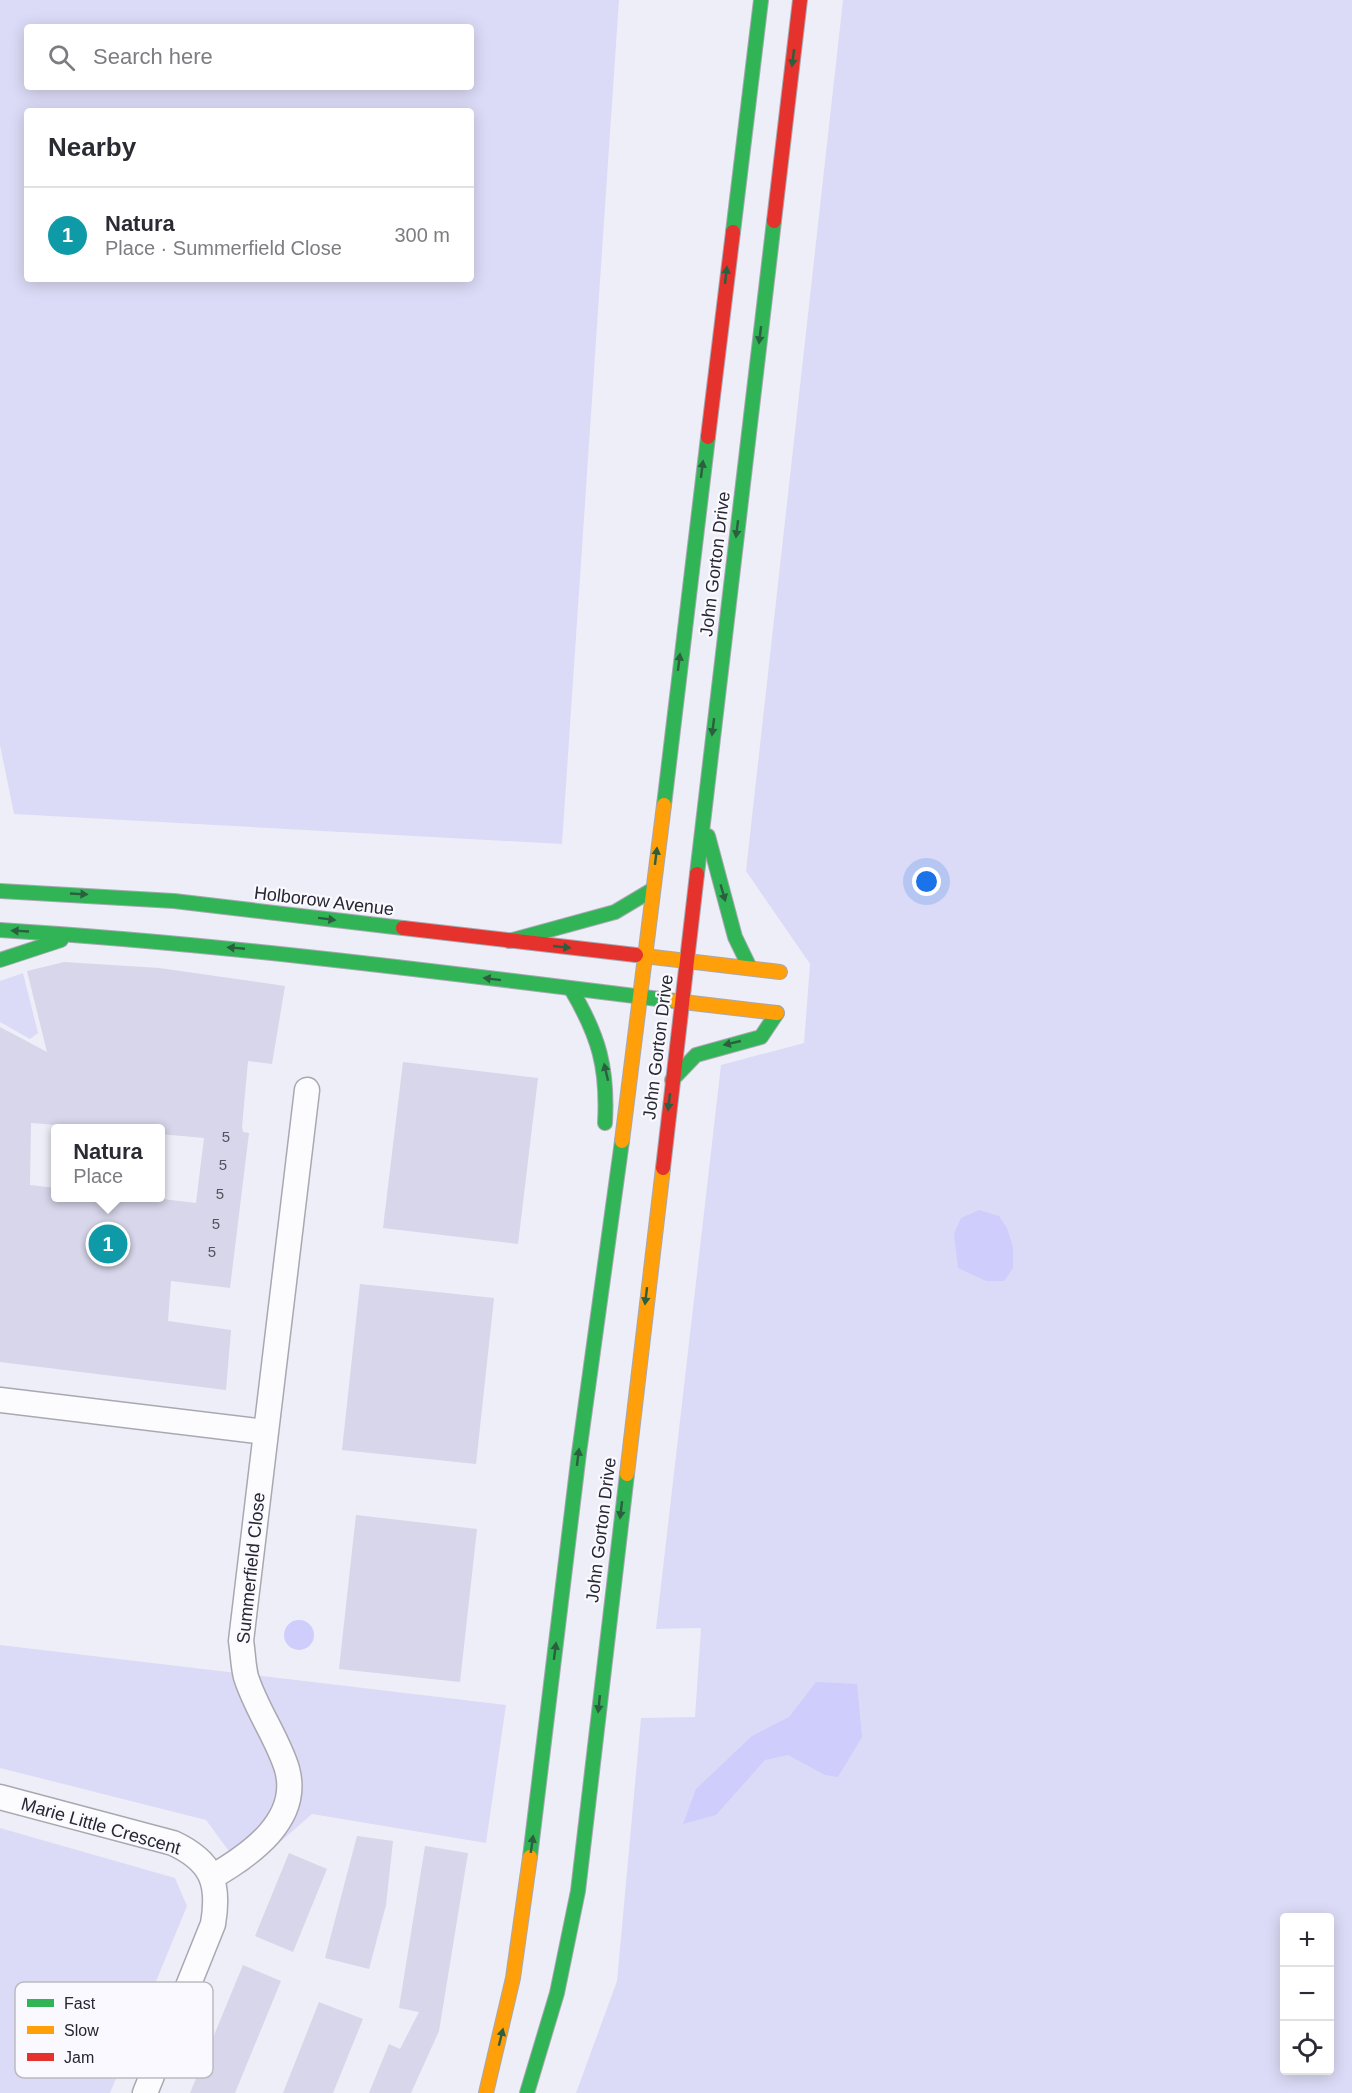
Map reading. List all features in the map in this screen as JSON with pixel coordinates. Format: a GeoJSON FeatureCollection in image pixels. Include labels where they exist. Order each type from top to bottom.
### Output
{"type":"FeatureCollection","features":[{"type":"Feature","properties":{"kind":"main road","name":"John Gorton Drive"},"geometry":{"type":"LineString","coordinates":[[486,2093],[513,1978],[542,1774],[579,1453],[640,997],[761,0]]}},
{"type":"Feature","properties":{"kind":"main road","name":"John Gorton Drive"},"geometry":{"type":"LineString","coordinates":[[527,2093],[546,2038],[567,1953],[578,1891],[800,0]]}},
{"type":"Feature","properties":{"kind":"main road"},"geometry":{"type":"LineString","coordinates":[[703,816],[735,937],[750,968]]}},
{"type":"Feature","properties":{"kind":"main road","name":"Holborow Avenue"},"geometry":{"type":"LineString","coordinates":[[3,888],[174,901],[780,972]]}},
{"type":"Feature","properties":{"kind":"main road"},"geometry":{"type":"LineString","coordinates":[[508,941],[615,912],[652,890]]}},
{"type":"Feature","properties":{"kind":"main road"},"geometry":{"type":"LineString","coordinates":[[0,930],[80,934],[294,953],[777,1013],[761,1037],[696,1054],[672,1080]]}},
{"type":"Feature","properties":{"kind":"main road"},"geometry":{"type":"LineString","coordinates":[[0,960],[80,934]]}},
{"type":"Feature","properties":{"kind":"main road"},"geometry":{"type":"LineString","coordinates":[[571,989],[596,1030],[608,1082],[603,1139]]}},
{"type":"Feature","properties":{"kind":"main road"},"geometry":{"type":"LineString","coordinates":[[597,1217],[603,1277]]}},
{"type":"Feature","properties":{"kind":"main road"},"geometry":{"type":"LineString","coordinates":[[588,1672],[603,1663]]}},
{"type":"Feature","properties":{"kind":"main road"},"geometry":{"type":"LineString","coordinates":[[513,1978],[527,1967]]}},
{"type":"Feature","properties":{"kind":"street","name":"Summerfield Close"},"geometry":{"type":"LineString","coordinates":[[212,1877],[242,1859],[277,1824],[285,1810],[289,1794],[287,1769],[257,1708],[245,1675],[242,1641],[307,1090]]}},
{"type":"Feature","properties":{"kind":"street"},"geometry":{"type":"LineString","coordinates":[[0,1400],[265,1432]]}},
{"type":"Feature","properties":{"kind":"street","name":"Marie Little Crescent"},"geometry":{"type":"LineString","coordinates":[[0,1797],[173,1843],[191,1852],[212,1877]]}},
{"type":"Feature","properties":{"kind":"street"},"geometry":{"type":"LineString","coordinates":[[190,1982],[213,1924],[217,1900],[212,1877]]}},
{"type":"Feature","properties":{"kind":"street"},"geometry":{"type":"LineString","coordinates":[[145,2093],[151,2078]]}},
{"type":"Feature","properties":{"kind":"shaded area"},"geometry":{"type":"Polygon","coordinates":[[[0,0],[619,0],[562,844],[14,814],[0,745],[0,0]]]}},
{"type":"Feature","properties":{"kind":"shaded area"},"geometry":{"type":"Polygon","coordinates":[[[843,0],[1352,0],[1352,2093],[576,2093],[617,1981],[641,1718],[695,1717],[701,1628],[656,1629],[721,1065],[804,1043],[810,964],[746,871],[843,0]]]}},
{"type":"Feature","properties":{"kind":"shaded area"},"geometry":{"type":"Polygon","coordinates":[[[23,973],[38,1033],[30,1039],[0,1022],[0,981],[23,973]]]}},
{"type":"Feature","properties":{"kind":"shaded area"},"geometry":{"type":"Polygon","coordinates":[[[0,1645],[506,1705],[486,1843],[312,1814],[245,1873],[206,1820],[0,1768],[0,1645]]]}},
{"type":"Feature","properties":{"kind":"shaded area"},"geometry":{"type":"Polygon","coordinates":[[[0,1828],[175,1878],[187,1906],[156,1982],[15,1982],[15,2078],[116,2078],[110,2093],[0,2093],[0,1828]]]}},
{"type":"Feature","properties":{"kind":"water"},"geometry":{"type":"Polygon","coordinates":[[[979,1210],[999,1216],[1007,1228],[1013,1247],[1013,1268],[1004,1281],[986,1281],[958,1268],[954,1234],[961,1218],[979,1210]]]}},
{"type":"Feature","properties":{"kind":"water"},"geometry":{"type":"Polygon","coordinates":[[[299,1620],[305,1621],[313,1629],[313,1641],[305,1649],[299,1650],[293,1649],[285,1641],[284,1635],[285,1629],[293,1621],[299,1620]]]}},
{"type":"Feature","properties":{"kind":"water"},"geometry":{"type":"Polygon","coordinates":[[[816,1682],[857,1684],[862,1737],[838,1777],[825,1775],[788,1755],[765,1760],[716,1815],[683,1824],[696,1789],[752,1736],[789,1717],[816,1682]]]}},
{"type":"Feature","properties":{"kind":"building"},"geometry":{"type":"Polygon","coordinates":[[[64,962],[159,968],[285,986],[272,1064],[248,1061],[242,1127],[243,1132],[249,1133],[230,1288],[171,1281],[168,1321],[231,1330],[226,1390],[0,1362],[0,1027],[47,1052],[27,971],[64,962]]]}},
{"type":"Feature","properties":{"kind":"building"},"geometry":{"type":"Polygon","coordinates":[[[403,1062],[538,1078],[518,1244],[383,1228],[403,1062]]]}},
{"type":"Feature","properties":{"kind":"building"},"geometry":{"type":"Polygon","coordinates":[[[360,1284],[494,1298],[476,1464],[342,1450],[360,1284]]]}},
{"type":"Feature","properties":{"kind":"building"},"geometry":{"type":"Polygon","coordinates":[[[356,1515],[477,1529],[460,1682],[339,1669],[356,1515]]]}},
{"type":"Feature","properties":{"kind":"building"},"geometry":{"type":"Polygon","coordinates":[[[357,1836],[393,1841],[386,1905],[369,1969],[325,1958],[357,1836]]]}},
{"type":"Feature","properties":{"kind":"building"},"geometry":{"type":"Polygon","coordinates":[[[425,1846],[468,1853],[439,2031],[411,2093],[369,2093],[389,2044],[400,2049],[419,2012],[399,2008],[425,1846]]]}},
{"type":"Feature","properties":{"kind":"building"},"geometry":{"type":"Polygon","coordinates":[[[289,1853],[327,1869],[293,1952],[255,1936],[289,1853]]]}},
{"type":"Feature","properties":{"kind":"building"},"geometry":{"type":"Polygon","coordinates":[[[243,1965],[281,1981],[235,2093],[190,2093],[196,2078],[213,2078],[213,2037],[243,1965]]]}},
{"type":"Feature","properties":{"kind":"building"},"geometry":{"type":"Polygon","coordinates":[[[319,2002],[363,2019],[333,2093],[283,2093],[319,2002]]]}},
{"type":"Feature","properties":{"kind":"traffic: fast"},"geometry":{"type":"LineString","coordinates":[[733,232],[761,0]]}},
{"type":"Feature","properties":{"kind":"traffic: fast"},"geometry":{"type":"LineString","coordinates":[[697,874],[774,221]]}},
{"type":"Feature","properties":{"kind":"traffic: fast"},"geometry":{"type":"LineString","coordinates":[[664,805],[708,437]]}},
{"type":"Feature","properties":{"kind":"traffic: fast"},"geometry":{"type":"LineString","coordinates":[[708,836],[735,937],[750,968]]}},
{"type":"Feature","properties":{"kind":"traffic: fast"},"geometry":{"type":"LineString","coordinates":[[509,941],[615,912],[652,890]]}},
{"type":"Feature","properties":{"kind":"traffic: fast"},"geometry":{"type":"LineString","coordinates":[[0,891],[174,901],[403,928]]}},
{"type":"Feature","properties":{"kind":"traffic: fast"},"geometry":{"type":"LineString","coordinates":[[0,930],[254,951],[675,1001]]}},
{"type":"Feature","properties":{"kind":"traffic: fast"},"geometry":{"type":"LineString","coordinates":[[0,960],[61,940]]}},
{"type":"Feature","properties":{"kind":"traffic: fast"},"geometry":{"type":"LineString","coordinates":[[571,989],[589,1022],[600,1053],[605,1085],[605,1123]]}},
{"type":"Feature","properties":{"kind":"traffic: fast"},"geometry":{"type":"LineString","coordinates":[[672,1080],[696,1055],[761,1037],[777,1013]]}},
{"type":"Feature","properties":{"kind":"traffic: fast"},"geometry":{"type":"LineString","coordinates":[[530,1857],[579,1453],[622,1141]]}},
{"type":"Feature","properties":{"kind":"traffic: fast"},"geometry":{"type":"LineString","coordinates":[[527,2093],[557,1993],[578,1891],[627,1474]]}},
{"type":"Feature","properties":{"kind":"traffic: slow"},"geometry":{"type":"LineString","coordinates":[[622,1141],[664,805]]}},
{"type":"Feature","properties":{"kind":"traffic: slow"},"geometry":{"type":"LineString","coordinates":[[636,955],[780,972]]}},
{"type":"Feature","properties":{"kind":"traffic: slow"},"geometry":{"type":"LineString","coordinates":[[675,1001],[777,1013]]}},
{"type":"Feature","properties":{"kind":"traffic: slow"},"geometry":{"type":"LineString","coordinates":[[627,1474],[663,1168]]}},
{"type":"Feature","properties":{"kind":"traffic: slow"},"geometry":{"type":"LineString","coordinates":[[486,2093],[513,1978],[530,1857]]}},
{"type":"Feature","properties":{"kind":"traffic: jam"},"geometry":{"type":"LineString","coordinates":[[774,221],[800,0]]}},
{"type":"Feature","properties":{"kind":"traffic: jam"},"geometry":{"type":"LineString","coordinates":[[708,437],[733,232]]}},
{"type":"Feature","properties":{"kind":"traffic: jam"},"geometry":{"type":"LineString","coordinates":[[663,1168],[697,874]]}},
{"type":"Feature","properties":{"kind":"traffic: jam"},"geometry":{"type":"LineString","coordinates":[[403,928],[636,955]]}},
{"type":"Feature","properties":{"kind":"place","name":"Natura"},"geometry":{"type":"Point","coordinates":[108,1244]}}]}
